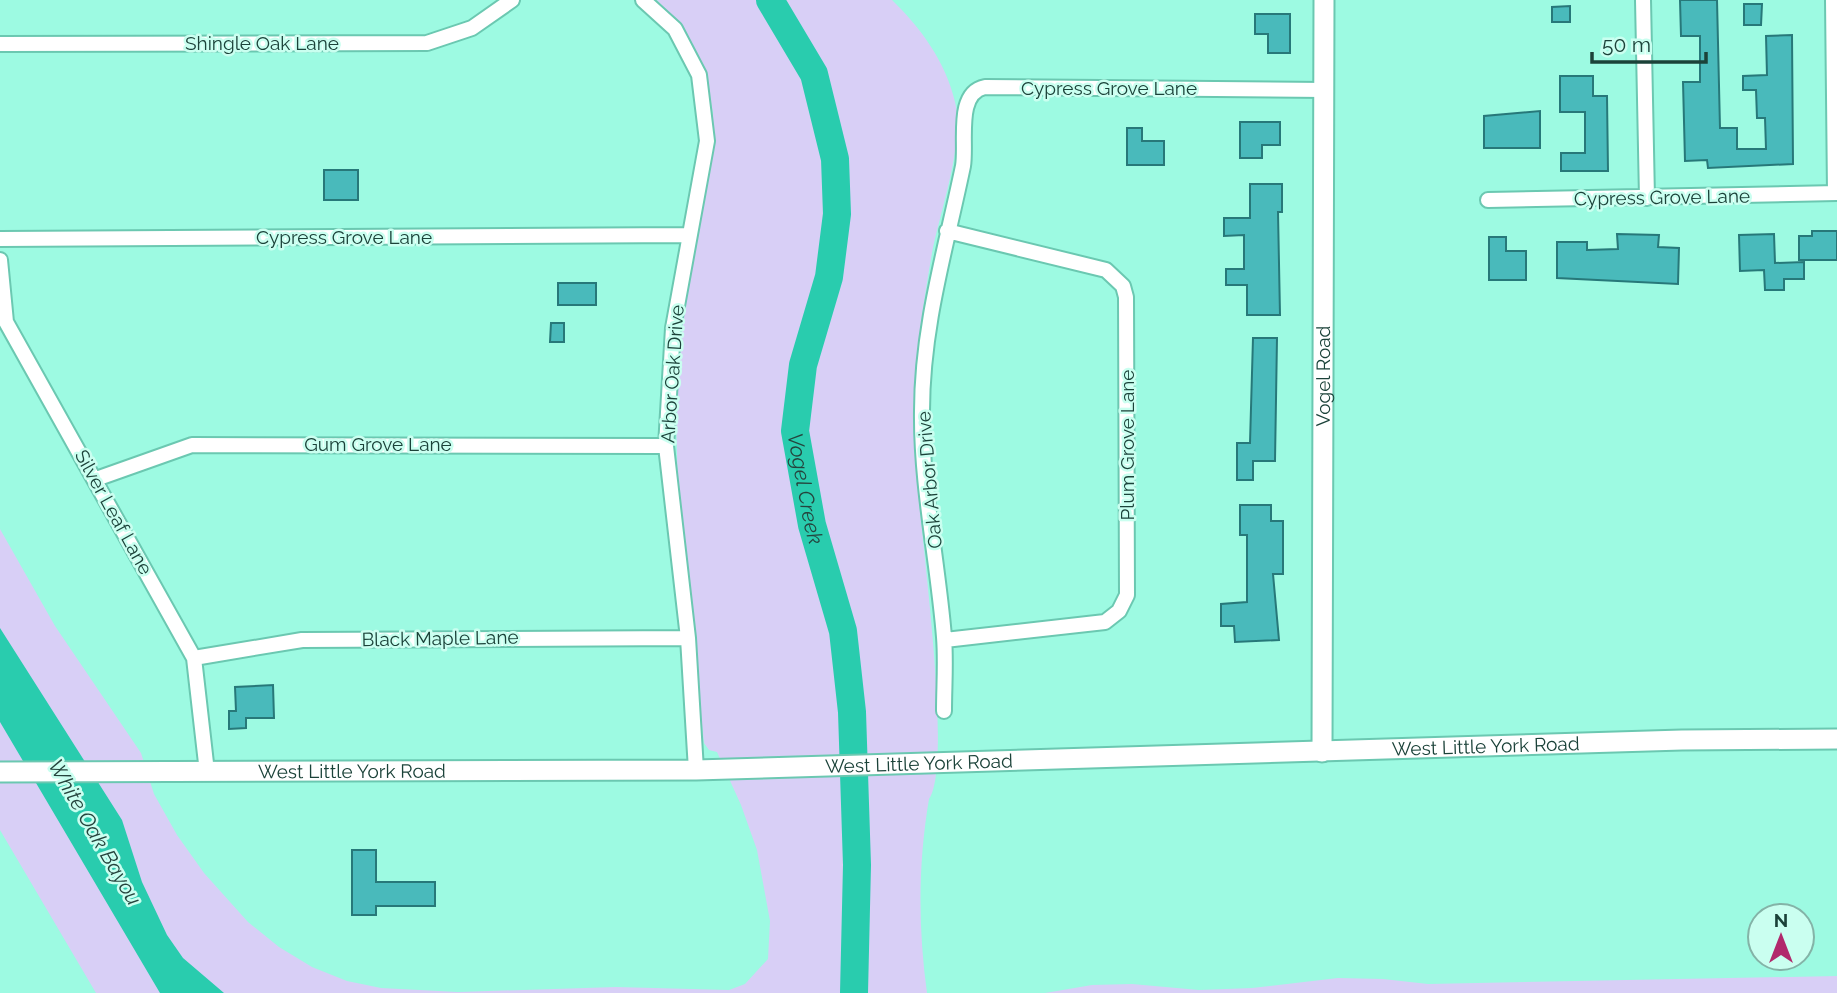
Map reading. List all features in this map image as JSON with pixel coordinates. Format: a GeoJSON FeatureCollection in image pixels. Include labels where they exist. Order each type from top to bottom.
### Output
{"type":"FeatureCollection","features":[{"type":"Feature","properties":{"kind":"street","name":"Shingle Oak Lane"},"geometry":{"type":"LineString","coordinates":[[0,44],[427,43],[472,28],[512,0]]}},
{"type":"Feature","properties":{"kind":"street","name":"Arbor Oak Drive"},"geometry":{"type":"LineString","coordinates":[[643,0],[675,29],[699,75],[707,141],[673,328],[666,446],[688,638],[696,770]]}},
{"type":"Feature","properties":{"kind":"street","name":"Vogel Road"},"geometry":{"type":"LineString","coordinates":[[1322,752],[1324,0]]}},
{"type":"Feature","properties":{"kind":"street"},"geometry":{"type":"LineString","coordinates":[[1643,0],[1647,198]]}},
{"type":"Feature","properties":{"kind":"street"},"geometry":{"type":"LineString","coordinates":[[1833,0],[1836,193]]}},
{"type":"Feature","properties":{"kind":"street","name":"Cypress Grove Lane"},"geometry":{"type":"LineString","coordinates":[[976,89],[1325,90]]}},
{"type":"Feature","properties":{"kind":"street","name":"Oak Arbor Drive"},"geometry":{"type":"LineString","coordinates":[[944,712],[945,640],[923,450],[922,410],[926,333],[963,163],[968,99],[976,89]]}},
{"type":"Feature","properties":{"kind":"street","name":"Cypress Grove Lane"},"geometry":{"type":"LineString","coordinates":[[1488,200],[1836,193]]}},
{"type":"Feature","properties":{"kind":"street","name":"Plum Grove Lane"},"geometry":{"type":"LineString","coordinates":[[945,640],[1105,622],[1119,611],[1127,595],[1126,297],[1123,286],[1106,270],[947,230]]}},
{"type":"Feature","properties":{"kind":"street","name":"Cypress Grove Lane"},"geometry":{"type":"LineString","coordinates":[[0,239],[688,235]]}},
{"type":"Feature","properties":{"kind":"street","name":"Silver Leaf Lane"},"geometry":{"type":"LineString","coordinates":[[0,260],[6,322],[194,658],[207,772]]}},
{"type":"Feature","properties":{"kind":"street","name":"Gum Grove Lane"},"geometry":{"type":"LineString","coordinates":[[96,479],[192,445],[666,446]]}},
{"type":"Feature","properties":{"kind":"street","name":"Black Maple Lane"},"geometry":{"type":"LineString","coordinates":[[194,658],[302,640],[688,638]]}},
{"type":"Feature","properties":{"kind":"street","name":"West Little York Road"},"geometry":{"type":"LineString","coordinates":[[0,772],[696,770],[1682,740],[1837,740]]}},
{"type":"Feature","properties":{"kind":"shaded area"},"geometry":{"type":"Polygon","coordinates":[[[657,0],[892,0],[931,46],[951,87],[955,102],[957,137],[932,253],[914,394],[916,474],[932,630],[938,736],[936,775],[925,823],[921,872],[922,944],[927,993],[96,993],[0,830],[0,529],[55,626],[141,753],[154,794],[177,835],[204,873],[248,922],[279,947],[312,967],[347,981],[381,988],[458,992],[616,987],[729,990],[745,984],[768,959],[770,921],[757,850],[741,805],[717,752],[709,750],[704,743],[678,493],[676,416],[683,303],[694,231],[710,163],[713,113],[707,81],[696,51],[679,24],[657,0]]]}},
{"type":"Feature","properties":{"kind":"shaded area"},"geometry":{"type":"Polygon","coordinates":[[[1837,976],[1837,993],[1045,993],[1092,985],[1132,984],[1199,990],[1252,988],[1338,978],[1428,984],[1837,976]]]}},
{"type":"Feature","properties":{"kind":"water","name":"White Oak Bayou"},"geometry":{"type":"Polygon","coordinates":[[[0,628],[122,820],[142,882],[167,935],[183,958],[224,993],[160,993],[0,722],[0,628]]]}},
{"type":"Feature","properties":{"kind":"building"},"geometry":{"type":"Polygon","coordinates":[[[1680,0],[1717,0],[1720,128],[1737,128],[1737,149],[1766,149],[1765,118],[1757,118],[1756,90],[1743,90],[1743,76],[1767,75],[1766,36],[1792,35],[1793,164],[1708,168],[1707,160],[1685,161],[1683,82],[1700,82],[1700,36],[1681,36],[1680,0]]]}},
{"type":"Feature","properties":{"kind":"building"},"geometry":{"type":"Polygon","coordinates":[[[1744,4],[1762,4],[1761,25],[1744,25],[1744,4]]]}},
{"type":"Feature","properties":{"kind":"building"},"geometry":{"type":"Polygon","coordinates":[[[1570,6],[1570,22],[1552,22],[1552,7],[1570,6]]]}},
{"type":"Feature","properties":{"kind":"building"},"geometry":{"type":"Polygon","coordinates":[[[1255,14],[1290,14],[1290,53],[1268,53],[1268,34],[1255,34],[1255,14]]]}},
{"type":"Feature","properties":{"kind":"building"},"geometry":{"type":"Polygon","coordinates":[[[1560,76],[1593,76],[1593,96],[1607,96],[1608,171],[1561,171],[1561,153],[1585,153],[1585,112],[1560,112],[1560,76]]]}},
{"type":"Feature","properties":{"kind":"building"},"geometry":{"type":"Polygon","coordinates":[[[1540,111],[1540,148],[1484,148],[1484,116],[1540,111]]]}},
{"type":"Feature","properties":{"kind":"building"},"geometry":{"type":"Polygon","coordinates":[[[1240,122],[1280,122],[1280,145],[1262,145],[1262,158],[1240,158],[1240,122]]]}},
{"type":"Feature","properties":{"kind":"building"},"geometry":{"type":"Polygon","coordinates":[[[1127,128],[1142,128],[1142,141],[1164,141],[1164,165],[1127,165],[1127,128]]]}},
{"type":"Feature","properties":{"kind":"building"},"geometry":{"type":"Polygon","coordinates":[[[324,170],[358,170],[358,200],[324,200],[324,170]]]}},
{"type":"Feature","properties":{"kind":"building"},"geometry":{"type":"Polygon","coordinates":[[[1250,184],[1282,184],[1282,212],[1278,212],[1280,315],[1247,315],[1247,285],[1226,285],[1226,269],[1244,269],[1244,235],[1224,236],[1224,218],[1250,218],[1250,184]]]}},
{"type":"Feature","properties":{"kind":"building"},"geometry":{"type":"Polygon","coordinates":[[[1812,231],[1837,231],[1837,260],[1799,260],[1799,236],[1812,236],[1812,231]]]}},
{"type":"Feature","properties":{"kind":"building"},"geometry":{"type":"Polygon","coordinates":[[[1617,234],[1659,235],[1658,247],[1679,248],[1678,284],[1557,278],[1557,242],[1587,242],[1587,250],[1618,249],[1617,234]]]}},
{"type":"Feature","properties":{"kind":"building"},"geometry":{"type":"Polygon","coordinates":[[[1774,234],[1775,263],[1804,262],[1804,279],[1784,279],[1784,290],[1765,290],[1764,270],[1740,271],[1739,235],[1774,234]]]}},
{"type":"Feature","properties":{"kind":"building"},"geometry":{"type":"Polygon","coordinates":[[[1489,237],[1506,237],[1506,251],[1526,251],[1526,280],[1489,280],[1489,237]]]}},
{"type":"Feature","properties":{"kind":"building"},"geometry":{"type":"Polygon","coordinates":[[[558,283],[596,283],[596,305],[558,305],[558,283]]]}},
{"type":"Feature","properties":{"kind":"building"},"geometry":{"type":"Polygon","coordinates":[[[551,323],[564,323],[564,342],[550,342],[551,323]]]}},
{"type":"Feature","properties":{"kind":"building"},"geometry":{"type":"Polygon","coordinates":[[[1253,338],[1277,338],[1275,461],[1253,461],[1253,480],[1237,480],[1237,443],[1250,443],[1253,338]]]}},
{"type":"Feature","properties":{"kind":"building"},"geometry":{"type":"Polygon","coordinates":[[[1240,505],[1271,505],[1271,521],[1283,521],[1283,574],[1273,574],[1279,640],[1235,642],[1234,626],[1221,626],[1221,604],[1247,602],[1247,535],[1240,535],[1240,505]]]}},
{"type":"Feature","properties":{"kind":"building"},"geometry":{"type":"Polygon","coordinates":[[[273,685],[274,718],[246,718],[246,728],[229,729],[229,711],[236,711],[235,687],[273,685]]]}},
{"type":"Feature","properties":{"kind":"building"},"geometry":{"type":"Polygon","coordinates":[[[352,850],[376,850],[376,882],[435,882],[435,906],[376,906],[376,915],[352,915],[352,850]]]}},
{"type":"Feature","properties":{"kind":"waterway","name":"Vogel Creek"},"geometry":{"type":"LineString","coordinates":[[770,0],[814,74],[835,159],[837,214],[829,277],[803,365],[795,431],[812,525],[843,631],[852,712],[857,865],[854,993]]}}]}
